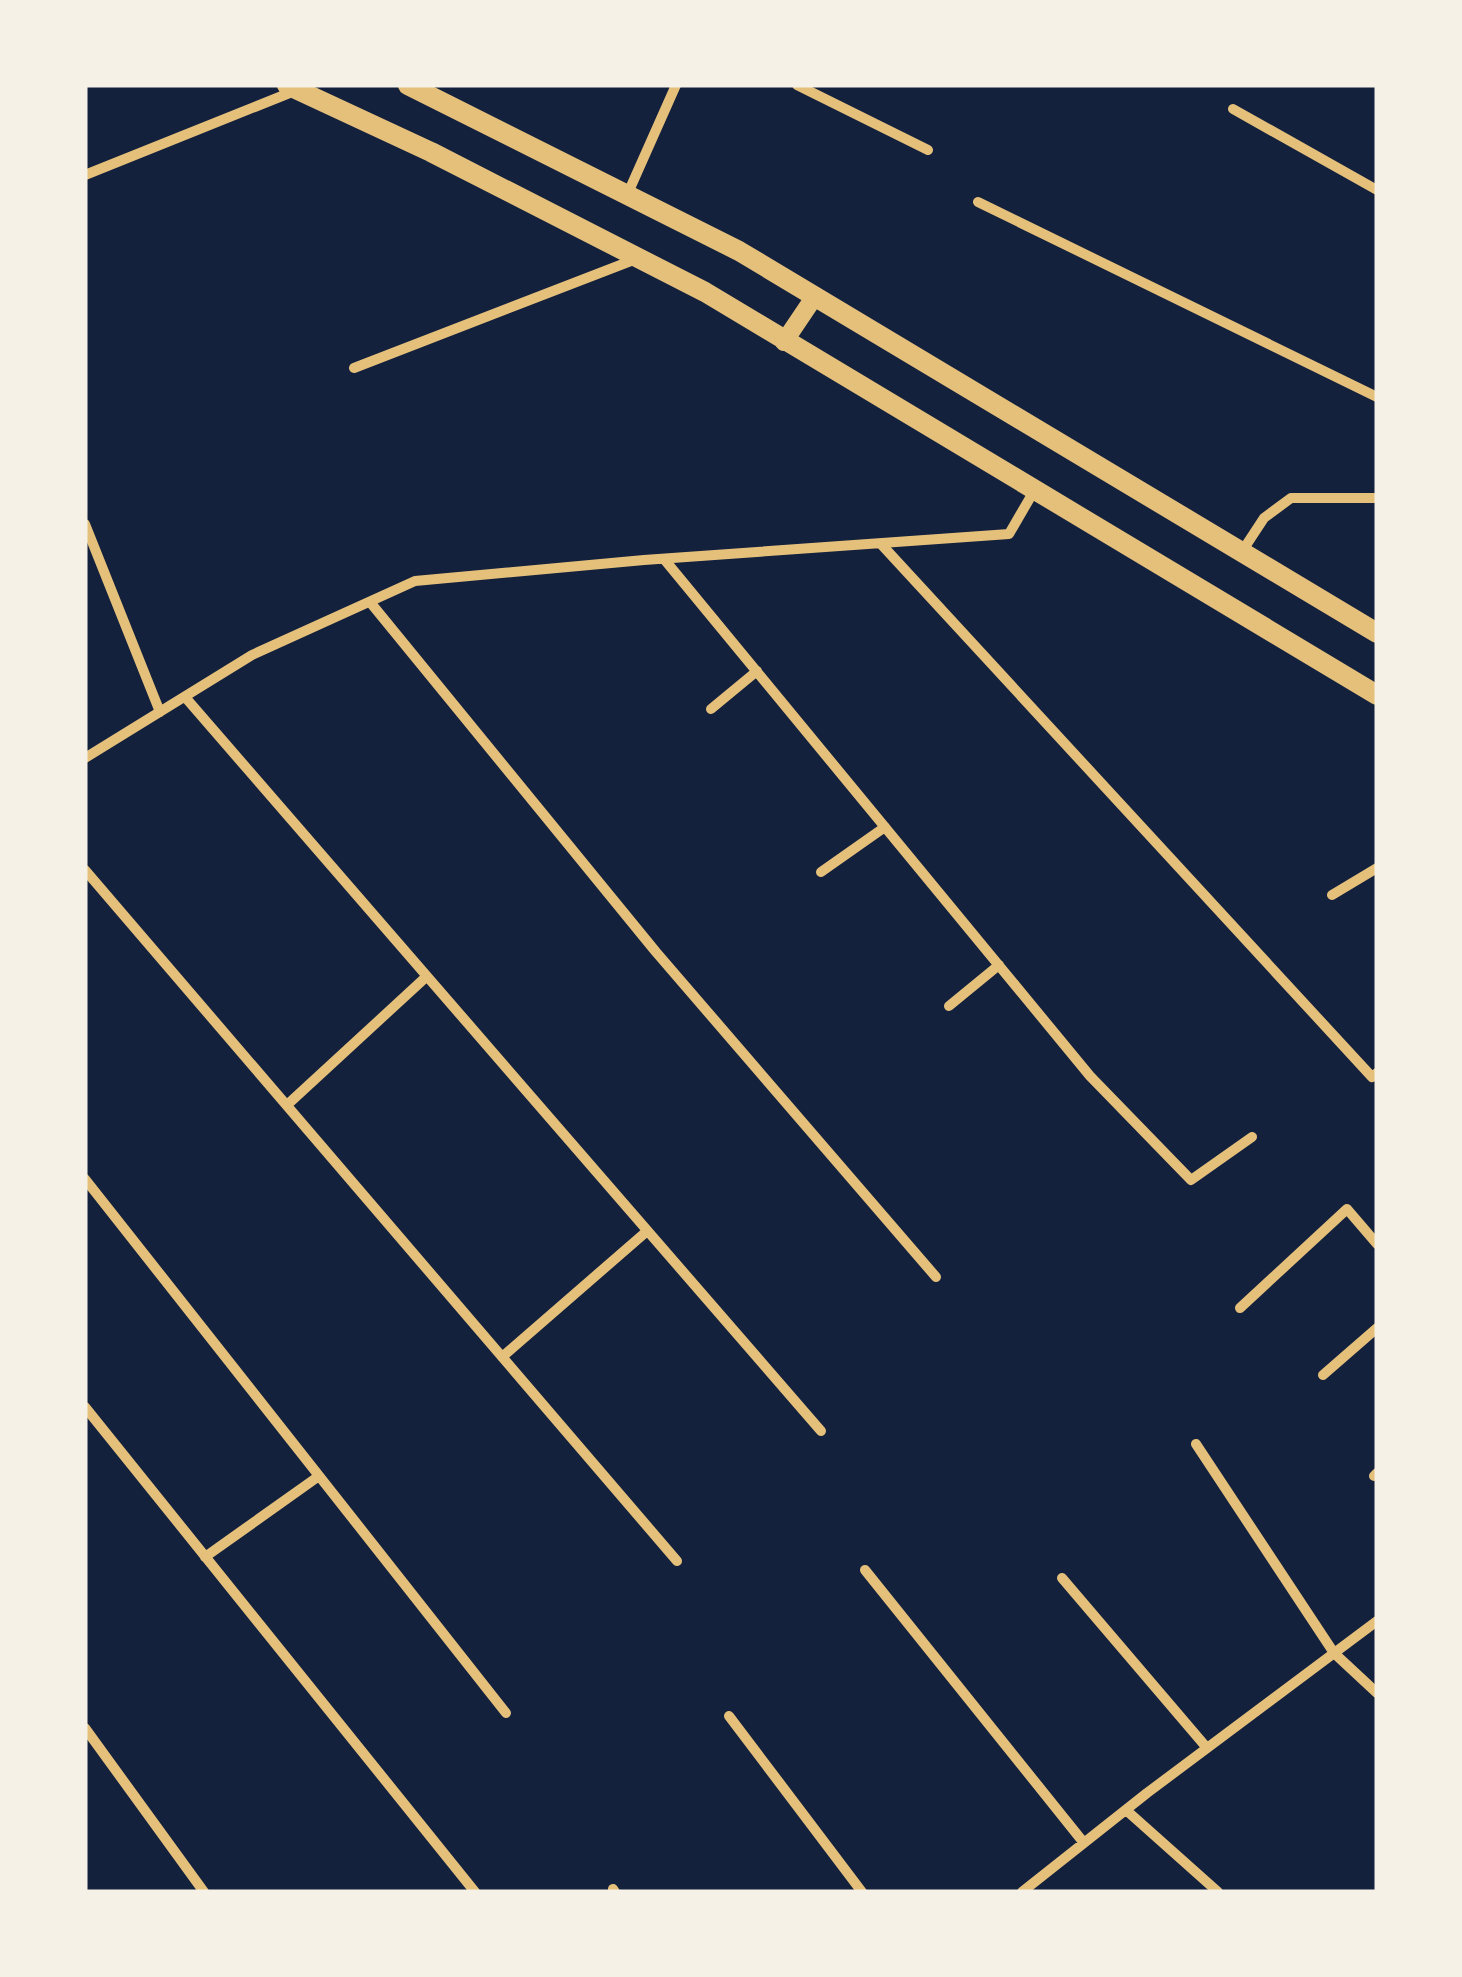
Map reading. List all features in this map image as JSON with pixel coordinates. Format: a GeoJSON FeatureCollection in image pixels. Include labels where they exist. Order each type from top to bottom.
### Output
{"type":"FeatureCollection","features":[{"type":"Feature","properties":{"kind":"main road"},"geometry":{"type":"LineString","coordinates":[[408,85],[739,250],[1377,633]]}},
{"type":"Feature","properties":{"kind":"main road"},"geometry":{"type":"LineString","coordinates":[[292,87],[431,152],[704,292],[1377,695]]}},
{"type":"Feature","properties":{"kind":"street"},"geometry":{"type":"LineString","coordinates":[[628,193],[676,85]]}},
{"type":"Feature","properties":{"kind":"street"},"geometry":{"type":"LineString","coordinates":[[796,85],[928,150]]}},
{"type":"Feature","properties":{"kind":"street"},"geometry":{"type":"LineString","coordinates":[[85,175],[292,87]]}},
{"type":"Feature","properties":{"kind":"street"},"geometry":{"type":"LineString","coordinates":[[1233,109],[1377,190]]}},
{"type":"Feature","properties":{"kind":"street"},"geometry":{"type":"LineString","coordinates":[[978,202],[1377,398]]}},
{"type":"Feature","properties":{"kind":"street"},"geometry":{"type":"LineString","coordinates":[[354,368],[637,258]]}},
{"type":"Feature","properties":{"kind":"street"},"geometry":{"type":"LineString","coordinates":[[784,342],[815,296]]}},
{"type":"Feature","properties":{"kind":"street"},"geometry":{"type":"LineString","coordinates":[[85,758],[252,656],[415,582],[1009,534],[1034,491]]}},
{"type":"Feature","properties":{"kind":"street"},"geometry":{"type":"LineString","coordinates":[[1241,553],[1264,518],[1291,498],[1377,498]]}},
{"type":"Feature","properties":{"kind":"street"},"geometry":{"type":"LineString","coordinates":[[85,524],[160,712]]}},
{"type":"Feature","properties":{"kind":"street"},"geometry":{"type":"LineString","coordinates":[[881,544],[1372,1076],[1377,1073]]}},
{"type":"Feature","properties":{"kind":"street"},"geometry":{"type":"LineString","coordinates":[[664,559],[1090,1076],[1191,1180],[1252,1137]]}},
{"type":"Feature","properties":{"kind":"street"},"geometry":{"type":"LineString","coordinates":[[370,602],[656,952],[936,1277]]}},
{"type":"Feature","properties":{"kind":"street"},"geometry":{"type":"LineString","coordinates":[[710,709],[756,671]]}},
{"type":"Feature","properties":{"kind":"street"},"geometry":{"type":"LineString","coordinates":[[185,698],[821,1431]]}},
{"type":"Feature","properties":{"kind":"street"},"geometry":{"type":"LineString","coordinates":[[821,872],[885,827]]}},
{"type":"Feature","properties":{"kind":"street"},"geometry":{"type":"LineString","coordinates":[[1332,895],[1377,868]]}},
{"type":"Feature","properties":{"kind":"street"},"geometry":{"type":"LineString","coordinates":[[85,870],[677,1561]]}},
{"type":"Feature","properties":{"kind":"street"},"geometry":{"type":"LineString","coordinates":[[948,1006],[998,965]]}},
{"type":"Feature","properties":{"kind":"street"},"geometry":{"type":"LineString","coordinates":[[287,1105],[426,977]]}},
{"type":"Feature","properties":{"kind":"street"},"geometry":{"type":"LineString","coordinates":[[85,1179],[506,1713]]}},
{"type":"Feature","properties":{"kind":"street"},"geometry":{"type":"LineString","coordinates":[[1240,1308],[1347,1208],[1377,1244]]}},
{"type":"Feature","properties":{"kind":"street"},"geometry":{"type":"LineString","coordinates":[[502,1357],[646,1232]]}},
{"type":"Feature","properties":{"kind":"street"},"geometry":{"type":"LineString","coordinates":[[1323,1375],[1377,1328]]}},
{"type":"Feature","properties":{"kind":"street"},"geometry":{"type":"LineString","coordinates":[[85,1407],[475,1892]]}},
{"type":"Feature","properties":{"kind":"street"},"geometry":{"type":"LineString","coordinates":[[1196,1444],[1334,1653],[1377,1693]]}},
{"type":"Feature","properties":{"kind":"street"},"geometry":{"type":"LineString","coordinates":[[205,1557],[319,1476]]}},
{"type":"Feature","properties":{"kind":"street"},"geometry":{"type":"LineString","coordinates":[[865,1570],[1084,1843]]}},
{"type":"Feature","properties":{"kind":"street"},"geometry":{"type":"LineString","coordinates":[[1062,1578],[1207,1748]]}},
{"type":"Feature","properties":{"kind":"street"},"geometry":{"type":"LineString","coordinates":[[1022,1892],[1377,1620]]}},
{"type":"Feature","properties":{"kind":"street"},"geometry":{"type":"LineString","coordinates":[[729,1716],[862,1892]]}},
{"type":"Feature","properties":{"kind":"street"},"geometry":{"type":"LineString","coordinates":[[85,1728],[204,1892]]}},
{"type":"Feature","properties":{"kind":"street"},"geometry":{"type":"LineString","coordinates":[[1126,1810],[1218,1892]]}}]}
